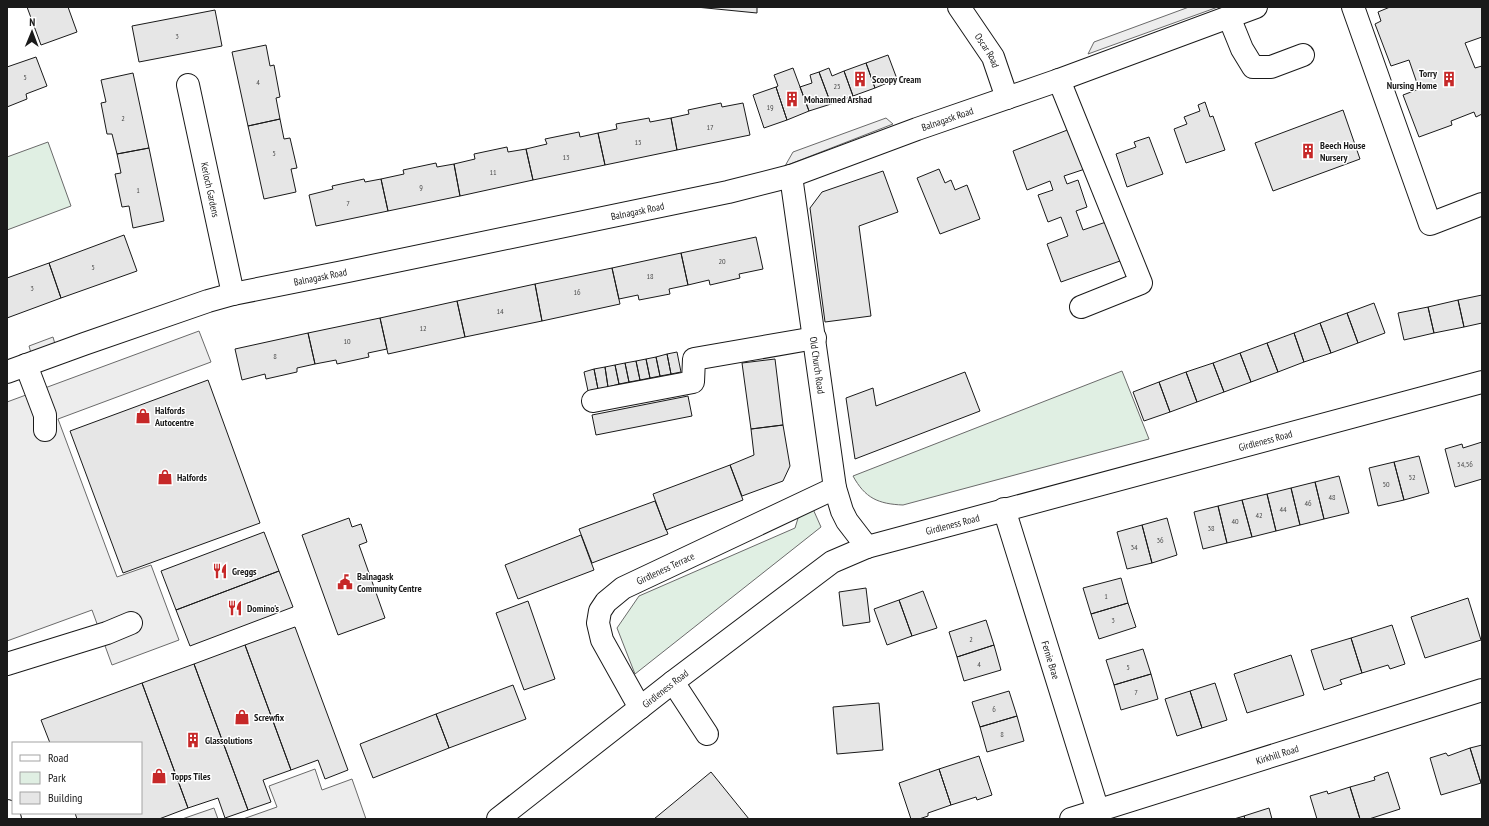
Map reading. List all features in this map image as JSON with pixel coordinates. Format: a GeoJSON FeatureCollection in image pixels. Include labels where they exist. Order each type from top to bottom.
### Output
{"type":"FeatureCollection","features":[{"type":"Feature","properties":{"kind":"street","name":"Oscar Road"},"geometry":{"type":"LineString","coordinates":[[959,7],[993,57],[1007,98]]}},
{"type":"Feature","properties":{"kind":"street","name":"Balnagask Road"},"geometry":{"type":"LineString","coordinates":[[16,369],[201,303],[233,294],[356,270],[705,196],[791,176],[917,129],[1059,80],[1256,7]]}},
{"type":"Feature","properties":{"kind":"street"},"geometry":{"type":"LineString","coordinates":[[1353,7],[1430,224],[1482,204]]}},
{"type":"Feature","properties":{"kind":"street"},"geometry":{"type":"LineString","coordinates":[[1229,17],[1242,49],[1253,67],[1271,66],[1303,55]]}},
{"type":"Feature","properties":{"kind":"street"},"geometry":{"type":"LineString","coordinates":[[1059,80],[1141,284],[1081,307]]}},
{"type":"Feature","properties":{"kind":"street","name":"Kerloch Gardens"},"geometry":{"type":"LineString","coordinates":[[188,85],[233,294]]}},
{"type":"Feature","properties":{"kind":"street","name":"Old Church Road"},"geometry":{"type":"LineString","coordinates":[[791,176],[835,488],[842,511],[847,521],[866,547]]}},
{"type":"Feature","properties":{"kind":"street"},"geometry":{"type":"LineString","coordinates":[[593,401],[693,382],[694,359],[815,338]]}},
{"type":"Feature","properties":{"kind":"street"},"geometry":{"type":"LineString","coordinates":[[16,369],[45,415],[45,430]]}},
{"type":"Feature","properties":{"kind":"street","name":"Girdleness Road"},"geometry":{"type":"LineString","coordinates":[[500,819],[673,682],[832,562],[866,547],[1482,382]]}},
{"type":"Feature","properties":{"kind":"street","name":"Girdleness Terrace"},"geometry":{"type":"LineString","coordinates":[[640,708],[602,640],[598,623],[600,611],[606,602],[623,588],[835,488]]}},
{"type":"Feature","properties":{"kind":"street","name":"Fernie Brae"},"geometry":{"type":"LineString","coordinates":[[1004,509],[1098,810]]}},
{"type":"Feature","properties":{"kind":"street"},"geometry":{"type":"LineString","coordinates":[[7,664],[107,633],[131,623]]}},
{"type":"Feature","properties":{"kind":"street"},"geometry":{"type":"LineString","coordinates":[[673,682],[707,734]]}},
{"type":"Feature","properties":{"kind":"street","name":"Kirkhill Road"},"geometry":{"type":"LineString","coordinates":[[1071,819],[1482,690]]}},
{"type":"Feature","properties":{"kind":"street"},"geometry":{"type":"LineString","coordinates":[[7,811],[10,819]]}},
{"type":"Feature","properties":{"kind":"green space"},"geometry":{"type":"Polygon","coordinates":[[[48,142],[71,206],[7,230],[7,157],[48,142]]]}},
{"type":"Feature","properties":{"kind":"green space"},"geometry":{"type":"Polygon","coordinates":[[[1122,371],[1149,439],[903,505],[886,503],[873,498],[862,490],[853,476],[1122,371]]]}},
{"type":"Feature","properties":{"kind":"green space"},"geometry":{"type":"Polygon","coordinates":[[[813,509],[821,527],[635,674],[617,628],[639,596],[795,528],[799,515],[813,509]]]}},
{"type":"Feature","properties":{"kind":"shaded area"},"geometry":{"type":"Polygon","coordinates":[[[1189,7],[1218,7],[1088,54],[1094,42],[1189,7]]]}},
{"type":"Feature","properties":{"kind":"shaded area"},"geometry":{"type":"Polygon","coordinates":[[[886,118],[893,124],[785,166],[793,152],[886,118]]]}},
{"type":"Feature","properties":{"kind":"shaded area"},"geometry":{"type":"Polygon","coordinates":[[[199,331],[211,362],[58,419],[117,577],[151,565],[179,640],[112,665],[92,610],[7,641],[7,402],[199,331]]]}},
{"type":"Feature","properties":{"kind":"shaded area"},"geometry":{"type":"Polygon","coordinates":[[[53,337],[55,344],[31,353],[29,346],[53,337]]]}},
{"type":"Feature","properties":{"kind":"shaded area"},"geometry":{"type":"Polygon","coordinates":[[[315,769],[322,790],[352,779],[366,819],[243,819],[277,807],[269,786],[315,769]]]}},
{"type":"Feature","properties":{"kind":"shaded area"},"geometry":{"type":"Polygon","coordinates":[[[214,808],[218,819],[182,819],[214,808]]]}},
{"type":"Feature","properties":{"kind":"building"},"geometry":{"type":"Polygon","coordinates":[[[27,7],[68,7],[77,32],[41,45],[27,7]]]}},
{"type":"Feature","properties":{"kind":"building"},"geometry":{"type":"Polygon","coordinates":[[[696,7],[757,7],[757,13],[696,7]]]}},
{"type":"Feature","properties":{"kind":"building","name":"Torry Nursing Home"},"geometry":{"type":"Polygon","coordinates":[[[1390,7],[1482,7],[1482,37],[1465,43],[1475,68],[1482,66],[1482,114],[1476,117],[1474,112],[1451,121],[1452,125],[1419,137],[1403,95],[1419,89],[1409,60],[1391,66],[1375,24],[1381,21],[1378,12],[1390,7]]]}},
{"type":"Feature","properties":{"kind":"building"},"geometry":{"type":"Polygon","coordinates":[[[215,10],[222,46],[139,62],[132,26],[215,10]]]}},
{"type":"Feature","properties":{"kind":"building"},"geometry":{"type":"Polygon","coordinates":[[[266,45],[270,66],[274,65],[280,97],[276,98],[280,119],[248,126],[232,52],[266,45]]]}},
{"type":"Feature","properties":{"kind":"building"},"geometry":{"type":"Polygon","coordinates":[[[888,55],[897,79],[875,88],[866,63],[888,55]]]}},
{"type":"Feature","properties":{"kind":"building"},"geometry":{"type":"Polygon","coordinates":[[[36,57],[47,86],[26,94],[27,99],[7,107],[7,67],[36,57]]]}},
{"type":"Feature","properties":{"kind":"building","name":"Scoopy Cream"},"geometry":{"type":"Polygon","coordinates":[[[866,63],[875,88],[853,96],[844,71],[866,63]]]}},
{"type":"Feature","properties":{"kind":"building","name":"Mohammed Arshad"},"geometry":{"type":"Polygon","coordinates":[[[793,68],[809,111],[787,120],[776,87],[778,86],[774,75],[793,68]]]}},
{"type":"Feature","properties":{"kind":"building"},"geometry":{"type":"Polygon","coordinates":[[[829,68],[832,76],[844,71],[853,96],[831,104],[819,72],[829,68]]]}},
{"type":"Feature","properties":{"kind":"building"},"geometry":{"type":"Polygon","coordinates":[[[819,72],[831,104],[809,111],[800,87],[812,83],[810,75],[819,72]]]}},
{"type":"Feature","properties":{"kind":"building"},"geometry":{"type":"Polygon","coordinates":[[[133,73],[149,148],[117,154],[112,134],[107,134],[101,103],[106,102],[101,80],[133,73]]]}},
{"type":"Feature","properties":{"kind":"building"},"geometry":{"type":"Polygon","coordinates":[[[776,87],[787,120],[764,128],[753,95],[776,87]]]}},
{"type":"Feature","properties":{"kind":"building"},"geometry":{"type":"Polygon","coordinates":[[[1205,102],[1210,117],[1213,116],[1225,150],[1186,163],[1174,129],[1187,124],[1184,117],[1200,111],[1198,105],[1205,102]]]}},
{"type":"Feature","properties":{"kind":"building"},"geometry":{"type":"Polygon","coordinates":[[[721,103],[722,107],[743,103],[750,135],[677,150],[671,118],[689,114],[688,110],[721,103]]]}},
{"type":"Feature","properties":{"kind":"building","name":"Beech House Nursery"},"geometry":{"type":"Polygon","coordinates":[[[1343,110],[1360,159],[1273,191],[1255,143],[1343,110]]]}},
{"type":"Feature","properties":{"kind":"building"},"geometry":{"type":"Polygon","coordinates":[[[649,118],[650,122],[671,118],[677,150],[605,165],[598,133],[617,129],[616,124],[649,118]]]}},
{"type":"Feature","properties":{"kind":"building"},"geometry":{"type":"Polygon","coordinates":[[[280,119],[284,139],[290,138],[297,168],[291,169],[296,192],[264,199],[248,126],[280,119]]]}},
{"type":"Feature","properties":{"kind":"building"},"geometry":{"type":"Polygon","coordinates":[[[1070,129],[1085,169],[1064,176],[1067,184],[1078,180],[1087,207],[1076,211],[1083,230],[1106,222],[1120,261],[1061,282],[1047,244],[1068,236],[1061,217],[1048,222],[1038,195],[1053,190],[1050,181],[1027,190],[1013,151],[1070,129]]]}},
{"type":"Feature","properties":{"kind":"building"},"geometry":{"type":"Polygon","coordinates":[[[579,132],[580,137],[598,133],[605,165],[533,180],[526,149],[547,144],[545,139],[579,132]]]}},
{"type":"Feature","properties":{"kind":"building"},"geometry":{"type":"Polygon","coordinates":[[[1149,137],[1163,174],[1127,187],[1116,154],[1136,147],[1134,142],[1149,137]]]}},
{"type":"Feature","properties":{"kind":"building"},"geometry":{"type":"Polygon","coordinates":[[[507,147],[508,152],[526,149],[533,180],[460,196],[454,164],[475,159],[474,154],[507,147]]]}},
{"type":"Feature","properties":{"kind":"building"},"geometry":{"type":"Polygon","coordinates":[[[149,148],[164,221],[133,228],[129,206],[122,207],[115,174],[121,173],[117,154],[149,148]]]}},
{"type":"Feature","properties":{"kind":"building"},"geometry":{"type":"Polygon","coordinates":[[[436,163],[437,167],[454,164],[460,196],[388,211],[381,179],[404,174],[403,170],[436,163]]]}},
{"type":"Feature","properties":{"kind":"building"},"geometry":{"type":"Polygon","coordinates":[[[939,169],[945,183],[951,180],[955,190],[967,185],[980,219],[940,234],[917,178],[939,169]]]}},
{"type":"Feature","properties":{"kind":"building"},"geometry":{"type":"Polygon","coordinates":[[[883,171],[898,212],[859,226],[871,316],[825,322],[810,208],[822,192],[883,171]]]}},
{"type":"Feature","properties":{"kind":"building"},"geometry":{"type":"Polygon","coordinates":[[[364,179],[365,182],[381,179],[388,211],[316,226],[309,195],[333,189],[332,186],[364,179]]]}},
{"type":"Feature","properties":{"kind":"building"},"geometry":{"type":"Polygon","coordinates":[[[124,235],[137,271],[61,298],[49,263],[124,235]]]}},
{"type":"Feature","properties":{"kind":"building"},"geometry":{"type":"Polygon","coordinates":[[[756,237],[763,269],[739,274],[740,278],[710,285],[709,280],[688,285],[681,253],[756,237]]]}},
{"type":"Feature","properties":{"kind":"building"},"geometry":{"type":"Polygon","coordinates":[[[681,253],[688,285],[669,289],[670,294],[639,300],[638,295],[619,299],[612,268],[681,253]]]}},
{"type":"Feature","properties":{"kind":"building"},"geometry":{"type":"Polygon","coordinates":[[[49,263],[61,298],[7,318],[7,278],[49,263]]]}},
{"type":"Feature","properties":{"kind":"building"},"geometry":{"type":"Polygon","coordinates":[[[612,268],[620,304],[542,321],[535,284],[612,268]]]}},
{"type":"Feature","properties":{"kind":"building"},"geometry":{"type":"Polygon","coordinates":[[[535,284],[542,321],[465,337],[457,301],[535,284]]]}},
{"type":"Feature","properties":{"kind":"building"},"geometry":{"type":"Polygon","coordinates":[[[1482,295],[1482,323],[1464,327],[1458,300],[1482,295]]]}},
{"type":"Feature","properties":{"kind":"building"},"geometry":{"type":"Polygon","coordinates":[[[1458,300],[1464,327],[1434,333],[1428,307],[1458,300]]]}},
{"type":"Feature","properties":{"kind":"building"},"geometry":{"type":"Polygon","coordinates":[[[457,301],[465,337],[388,354],[380,318],[457,301]]]}},
{"type":"Feature","properties":{"kind":"building"},"geometry":{"type":"Polygon","coordinates":[[[1374,303],[1385,333],[1358,343],[1347,313],[1374,303]]]}},
{"type":"Feature","properties":{"kind":"building"},"geometry":{"type":"Polygon","coordinates":[[[1428,307],[1434,333],[1404,340],[1398,313],[1428,307]]]}},
{"type":"Feature","properties":{"kind":"building"},"geometry":{"type":"Polygon","coordinates":[[[1347,313],[1358,343],[1331,353],[1320,323],[1347,313]]]}},
{"type":"Feature","properties":{"kind":"building"},"geometry":{"type":"Polygon","coordinates":[[[380,318],[387,349],[368,353],[369,357],[337,364],[336,360],[315,364],[308,333],[380,318]]]}},
{"type":"Feature","properties":{"kind":"building"},"geometry":{"type":"Polygon","coordinates":[[[1320,323],[1331,353],[1304,362],[1294,333],[1320,323]]]}},
{"type":"Feature","properties":{"kind":"building"},"geometry":{"type":"Polygon","coordinates":[[[308,333],[315,364],[297,368],[297,372],[266,379],[265,374],[242,380],[235,349],[308,333]]]}},
{"type":"Feature","properties":{"kind":"building"},"geometry":{"type":"Polygon","coordinates":[[[1294,333],[1304,362],[1278,372],[1267,343],[1294,333]]]}},
{"type":"Feature","properties":{"kind":"building"},"geometry":{"type":"Polygon","coordinates":[[[1267,343],[1278,372],[1251,382],[1240,353],[1267,343]]]}},
{"type":"Feature","properties":{"kind":"building"},"geometry":{"type":"Polygon","coordinates":[[[677,352],[681,372],[671,374],[667,354],[677,352]]]}},
{"type":"Feature","properties":{"kind":"building"},"geometry":{"type":"Polygon","coordinates":[[[1240,353],[1251,382],[1224,392],[1213,363],[1240,353]]]}},
{"type":"Feature","properties":{"kind":"building"},"geometry":{"type":"Polygon","coordinates":[[[667,354],[671,374],[660,376],[656,357],[667,354]]]}},
{"type":"Feature","properties":{"kind":"building"},"geometry":{"type":"Polygon","coordinates":[[[656,357],[660,376],[650,378],[646,359],[656,357]]]}},
{"type":"Feature","properties":{"kind":"building"},"geometry":{"type":"Polygon","coordinates":[[[646,359],[650,378],[640,380],[636,361],[646,359]]]}},
{"type":"Feature","properties":{"kind":"building"},"geometry":{"type":"Polygon","coordinates":[[[775,359],[783,425],[751,429],[742,363],[775,359]]]}},
{"type":"Feature","properties":{"kind":"building"},"geometry":{"type":"Polygon","coordinates":[[[636,361],[640,380],[629,382],[625,363],[636,361]]]}},
{"type":"Feature","properties":{"kind":"building"},"geometry":{"type":"Polygon","coordinates":[[[625,363],[629,382],[619,384],[615,365],[625,363]]]}},
{"type":"Feature","properties":{"kind":"building"},"geometry":{"type":"Polygon","coordinates":[[[1213,363],[1224,392],[1197,402],[1186,372],[1213,363]]]}},
{"type":"Feature","properties":{"kind":"building"},"geometry":{"type":"Polygon","coordinates":[[[615,365],[619,384],[608,387],[605,367],[615,365]]]}},
{"type":"Feature","properties":{"kind":"building"},"geometry":{"type":"Polygon","coordinates":[[[605,367],[608,387],[598,389],[594,369],[605,367]]]}},
{"type":"Feature","properties":{"kind":"building"},"geometry":{"type":"Polygon","coordinates":[[[594,369],[598,389],[588,391],[584,372],[594,369]]]}},
{"type":"Feature","properties":{"kind":"building"},"geometry":{"type":"Polygon","coordinates":[[[965,372],[980,411],[855,459],[846,398],[873,388],[876,406],[965,372]]]}},
{"type":"Feature","properties":{"kind":"building"},"geometry":{"type":"Polygon","coordinates":[[[1186,372],[1197,402],[1170,412],[1159,382],[1186,372]]]}},
{"type":"Feature","properties":{"kind":"building","name":"Halfords"},"geometry":{"type":"Polygon","coordinates":[[[208,380],[260,523],[123,573],[70,431],[208,380]]]}},
{"type":"Feature","properties":{"kind":"building"},"geometry":{"type":"Polygon","coordinates":[[[1159,382],[1170,412],[1144,421],[1133,392],[1159,382]]]}},
{"type":"Feature","properties":{"kind":"building"},"geometry":{"type":"Polygon","coordinates":[[[688,396],[692,416],[596,435],[592,415],[688,396]]]}},
{"type":"Feature","properties":{"kind":"building"},"geometry":{"type":"Polygon","coordinates":[[[783,425],[790,466],[783,481],[742,496],[730,465],[754,455],[751,429],[783,425]]]}},
{"type":"Feature","properties":{"kind":"building"},"geometry":{"type":"Polygon","coordinates":[[[1482,442],[1482,479],[1455,487],[1445,449],[1462,444],[1463,448],[1482,442]]]}},
{"type":"Feature","properties":{"kind":"building"},"geometry":{"type":"Polygon","coordinates":[[[1419,456],[1429,493],[1404,500],[1394,462],[1419,456]]]}},
{"type":"Feature","properties":{"kind":"building"},"geometry":{"type":"Polygon","coordinates":[[[1394,462],[1404,500],[1378,506],[1369,468],[1394,462]]]}},
{"type":"Feature","properties":{"kind":"building"},"geometry":{"type":"Polygon","coordinates":[[[730,465],[743,500],[666,530],[653,494],[730,465]]]}},
{"type":"Feature","properties":{"kind":"building"},"geometry":{"type":"Polygon","coordinates":[[[1339,476],[1349,513],[1324,519],[1315,482],[1339,476]]]}},
{"type":"Feature","properties":{"kind":"building"},"geometry":{"type":"Polygon","coordinates":[[[1315,482],[1324,519],[1300,525],[1291,488],[1315,482]]]}},
{"type":"Feature","properties":{"kind":"building"},"geometry":{"type":"Polygon","coordinates":[[[1291,488],[1300,525],[1276,531],[1267,494],[1291,488]]]}},
{"type":"Feature","properties":{"kind":"building"},"geometry":{"type":"Polygon","coordinates":[[[1267,494],[1276,531],[1252,537],[1242,500],[1267,494]]]}},
{"type":"Feature","properties":{"kind":"building"},"geometry":{"type":"Polygon","coordinates":[[[1242,500],[1252,537],[1227,543],[1218,506],[1242,500]]]}},
{"type":"Feature","properties":{"kind":"building"},"geometry":{"type":"Polygon","coordinates":[[[655,501],[668,534],[592,563],[579,529],[655,501]]]}},
{"type":"Feature","properties":{"kind":"building"},"geometry":{"type":"Polygon","coordinates":[[[1218,506],[1227,543],[1203,549],[1194,512],[1218,506]]]}},
{"type":"Feature","properties":{"kind":"building","name":"Balnagask Community Centre"},"geometry":{"type":"Polygon","coordinates":[[[349,518],[352,527],[361,524],[367,542],[359,545],[385,618],[338,635],[302,535],[349,518]]]}},
{"type":"Feature","properties":{"kind":"building"},"geometry":{"type":"Polygon","coordinates":[[[1167,518],[1177,555],[1152,563],[1142,525],[1167,518]]]}},
{"type":"Feature","properties":{"kind":"building"},"geometry":{"type":"Polygon","coordinates":[[[1142,525],[1152,563],[1127,569],[1117,532],[1142,525]]]}},
{"type":"Feature","properties":{"kind":"building","name":"Greggs"},"geometry":{"type":"Polygon","coordinates":[[[264,532],[279,571],[176,610],[161,571],[264,532]]]}},
{"type":"Feature","properties":{"kind":"building"},"geometry":{"type":"Polygon","coordinates":[[[581,535],[594,570],[518,599],[505,565],[581,535]]]}},
{"type":"Feature","properties":{"kind":"building","name":"Domino's"},"geometry":{"type":"Polygon","coordinates":[[[279,571],[293,607],[190,646],[176,610],[279,571]]]}},
{"type":"Feature","properties":{"kind":"building"},"geometry":{"type":"Polygon","coordinates":[[[1121,578],[1128,603],[1091,614],[1083,588],[1121,578]]]}},
{"type":"Feature","properties":{"kind":"building"},"geometry":{"type":"Polygon","coordinates":[[[866,588],[870,622],[843,626],[839,592],[866,588]]]}},
{"type":"Feature","properties":{"kind":"building"},"geometry":{"type":"Polygon","coordinates":[[[923,591],[937,628],[912,636],[899,600],[923,591]]]}},
{"type":"Feature","properties":{"kind":"building"},"geometry":{"type":"Polygon","coordinates":[[[1468,598],[1481,640],[1425,658],[1411,617],[1468,598]]]}},
{"type":"Feature","properties":{"kind":"building"},"geometry":{"type":"Polygon","coordinates":[[[899,600],[912,636],[887,645],[874,609],[899,600]]]}},
{"type":"Feature","properties":{"kind":"building"},"geometry":{"type":"Polygon","coordinates":[[[528,601],[555,679],[524,690],[496,613],[528,601]]]}},
{"type":"Feature","properties":{"kind":"building"},"geometry":{"type":"Polygon","coordinates":[[[1128,603],[1136,627],[1099,639],[1091,614],[1128,603]]]}},
{"type":"Feature","properties":{"kind":"building"},"geometry":{"type":"Polygon","coordinates":[[[986,620],[994,645],[957,657],[949,632],[986,620]]]}},
{"type":"Feature","properties":{"kind":"building"},"geometry":{"type":"Polygon","coordinates":[[[1392,625],[1405,664],[1390,669],[1388,665],[1362,673],[1351,638],[1392,625]]]}},
{"type":"Feature","properties":{"kind":"building"},"geometry":{"type":"Polygon","coordinates":[[[295,627],[348,770],[325,779],[318,760],[291,770],[245,645],[295,627]]]}},
{"type":"Feature","properties":{"kind":"building"},"geometry":{"type":"Polygon","coordinates":[[[1351,638],[1362,673],[1340,680],[1342,684],[1324,690],[1311,650],[1351,638]]]}},
{"type":"Feature","properties":{"kind":"building","name":"Screwfix"},"geometry":{"type":"Polygon","coordinates":[[[245,645],[291,770],[263,780],[271,802],[248,810],[194,664],[245,645]]]}},
{"type":"Feature","properties":{"kind":"building"},"geometry":{"type":"Polygon","coordinates":[[[994,645],[1001,670],[964,681],[957,657],[994,645]]]}},
{"type":"Feature","properties":{"kind":"building"},"geometry":{"type":"Polygon","coordinates":[[[1143,649],[1151,674],[1114,685],[1106,660],[1143,649]]]}},
{"type":"Feature","properties":{"kind":"building"},"geometry":{"type":"Polygon","coordinates":[[[1291,655],[1304,695],[1247,713],[1234,674],[1291,655]]]}},
{"type":"Feature","properties":{"kind":"building","name":"Glassolutions"},"geometry":{"type":"Polygon","coordinates":[[[194,664],[248,810],[225,818],[218,798],[188,808],[142,683],[194,664]]]}},
{"type":"Feature","properties":{"kind":"building"},"geometry":{"type":"Polygon","coordinates":[[[1151,674],[1158,699],[1121,710],[1114,685],[1151,674]]]}},
{"type":"Feature","properties":{"kind":"building","name":"Topps Tiles"},"geometry":{"type":"Polygon","coordinates":[[[142,683],[188,808],[159,819],[77,819],[75,814],[142,814],[142,742],[50,742],[41,720],[142,683]]]}},
{"type":"Feature","properties":{"kind":"building"},"geometry":{"type":"Polygon","coordinates":[[[1215,683],[1227,720],[1202,728],[1190,691],[1215,683]]]}},
{"type":"Feature","properties":{"kind":"building"},"geometry":{"type":"Polygon","coordinates":[[[513,685],[526,719],[449,748],[436,714],[513,685]]]}},
{"type":"Feature","properties":{"kind":"building"},"geometry":{"type":"Polygon","coordinates":[[[1009,691],[1017,716],[980,727],[972,702],[1009,691]]]}},
{"type":"Feature","properties":{"kind":"building"},"geometry":{"type":"Polygon","coordinates":[[[1190,691],[1202,728],[1177,736],[1165,699],[1190,691]]]}},
{"type":"Feature","properties":{"kind":"building"},"geometry":{"type":"Polygon","coordinates":[[[879,703],[883,750],[837,754],[833,707],[879,703]]]}},
{"type":"Feature","properties":{"kind":"building"},"geometry":{"type":"Polygon","coordinates":[[[436,714],[449,748],[373,778],[360,744],[436,714]]]}},
{"type":"Feature","properties":{"kind":"building"},"geometry":{"type":"Polygon","coordinates":[[[1017,716],[1024,741],[987,752],[980,727],[1017,716]]]}},
{"type":"Feature","properties":{"kind":"building"},"geometry":{"type":"Polygon","coordinates":[[[1482,745],[1482,783],[1481,783],[1470,748],[1482,745]]]}},
{"type":"Feature","properties":{"kind":"building"},"geometry":{"type":"Polygon","coordinates":[[[1470,748],[1481,783],[1441,795],[1430,758],[1446,753],[1448,756],[1470,748]]]}},
{"type":"Feature","properties":{"kind":"building"},"geometry":{"type":"Polygon","coordinates":[[[979,756],[992,795],[977,800],[976,797],[951,805],[939,769],[979,756]]]}},
{"type":"Feature","properties":{"kind":"building"},"geometry":{"type":"Polygon","coordinates":[[[939,769],[951,805],[928,813],[928,816],[919,819],[911,819],[899,783],[939,769]]]}},
{"type":"Feature","properties":{"kind":"building"},"geometry":{"type":"Polygon","coordinates":[[[711,772],[749,819],[654,819],[711,772]]]}},
{"type":"Feature","properties":{"kind":"building"},"geometry":{"type":"Polygon","coordinates":[[[1388,772],[1400,809],[1369,819],[1360,819],[1350,787],[1375,780],[1374,777],[1388,772]]]}},
{"type":"Feature","properties":{"kind":"building"},"geometry":{"type":"Polygon","coordinates":[[[1350,787],[1360,819],[1317,819],[1310,796],[1327,791],[1328,794],[1350,787]]]}},
{"type":"Feature","properties":{"kind":"building"},"geometry":{"type":"Polygon","coordinates":[[[1269,808],[1272,819],[1245,819],[1244,816],[1269,808]]]}},
{"type":"Feature","properties":{"kind":"building"},"geometry":{"type":"Polygon","coordinates":[[[1244,816],[1245,819],[1234,819],[1244,816]]]}},
{"type":"Feature","properties":{"kind":"place","name":"Scoopy Cream"},"geometry":{"type":"Point","coordinates":[860,79]}},
{"type":"Feature","properties":{"kind":"place","name":"Torry Nursing Home"},"geometry":{"type":"Point","coordinates":[1449,79]}},
{"type":"Feature","properties":{"kind":"place","name":"Mohammed Arshad"},"geometry":{"type":"Point","coordinates":[792,99]}},
{"type":"Feature","properties":{"kind":"place","name":"Beech House Nursery"},"geometry":{"type":"Point","coordinates":[1308,151]}},
{"type":"Feature","properties":{"kind":"place","name":"Halfords Autocentre"},"geometry":{"type":"Point","coordinates":[143,416]}},
{"type":"Feature","properties":{"kind":"place","name":"Halfords"},"geometry":{"type":"Point","coordinates":[165,477]}},
{"type":"Feature","properties":{"kind":"place","name":"Greggs"},"geometry":{"type":"Point","coordinates":[220,571]}},
{"type":"Feature","properties":{"kind":"place","name":"Balnagask Community Centre"},"geometry":{"type":"Point","coordinates":[345,582]}},
{"type":"Feature","properties":{"kind":"place","name":"Domino's"},"geometry":{"type":"Point","coordinates":[235,608]}},
{"type":"Feature","properties":{"kind":"place","name":"Screwfix"},"geometry":{"type":"Point","coordinates":[242,717]}},
{"type":"Feature","properties":{"kind":"place","name":"Glassolutions"},"geometry":{"type":"Point","coordinates":[193,740]}},
{"type":"Feature","properties":{"kind":"place","name":"Topps Tiles"},"geometry":{"type":"Point","coordinates":[159,776]}}]}
